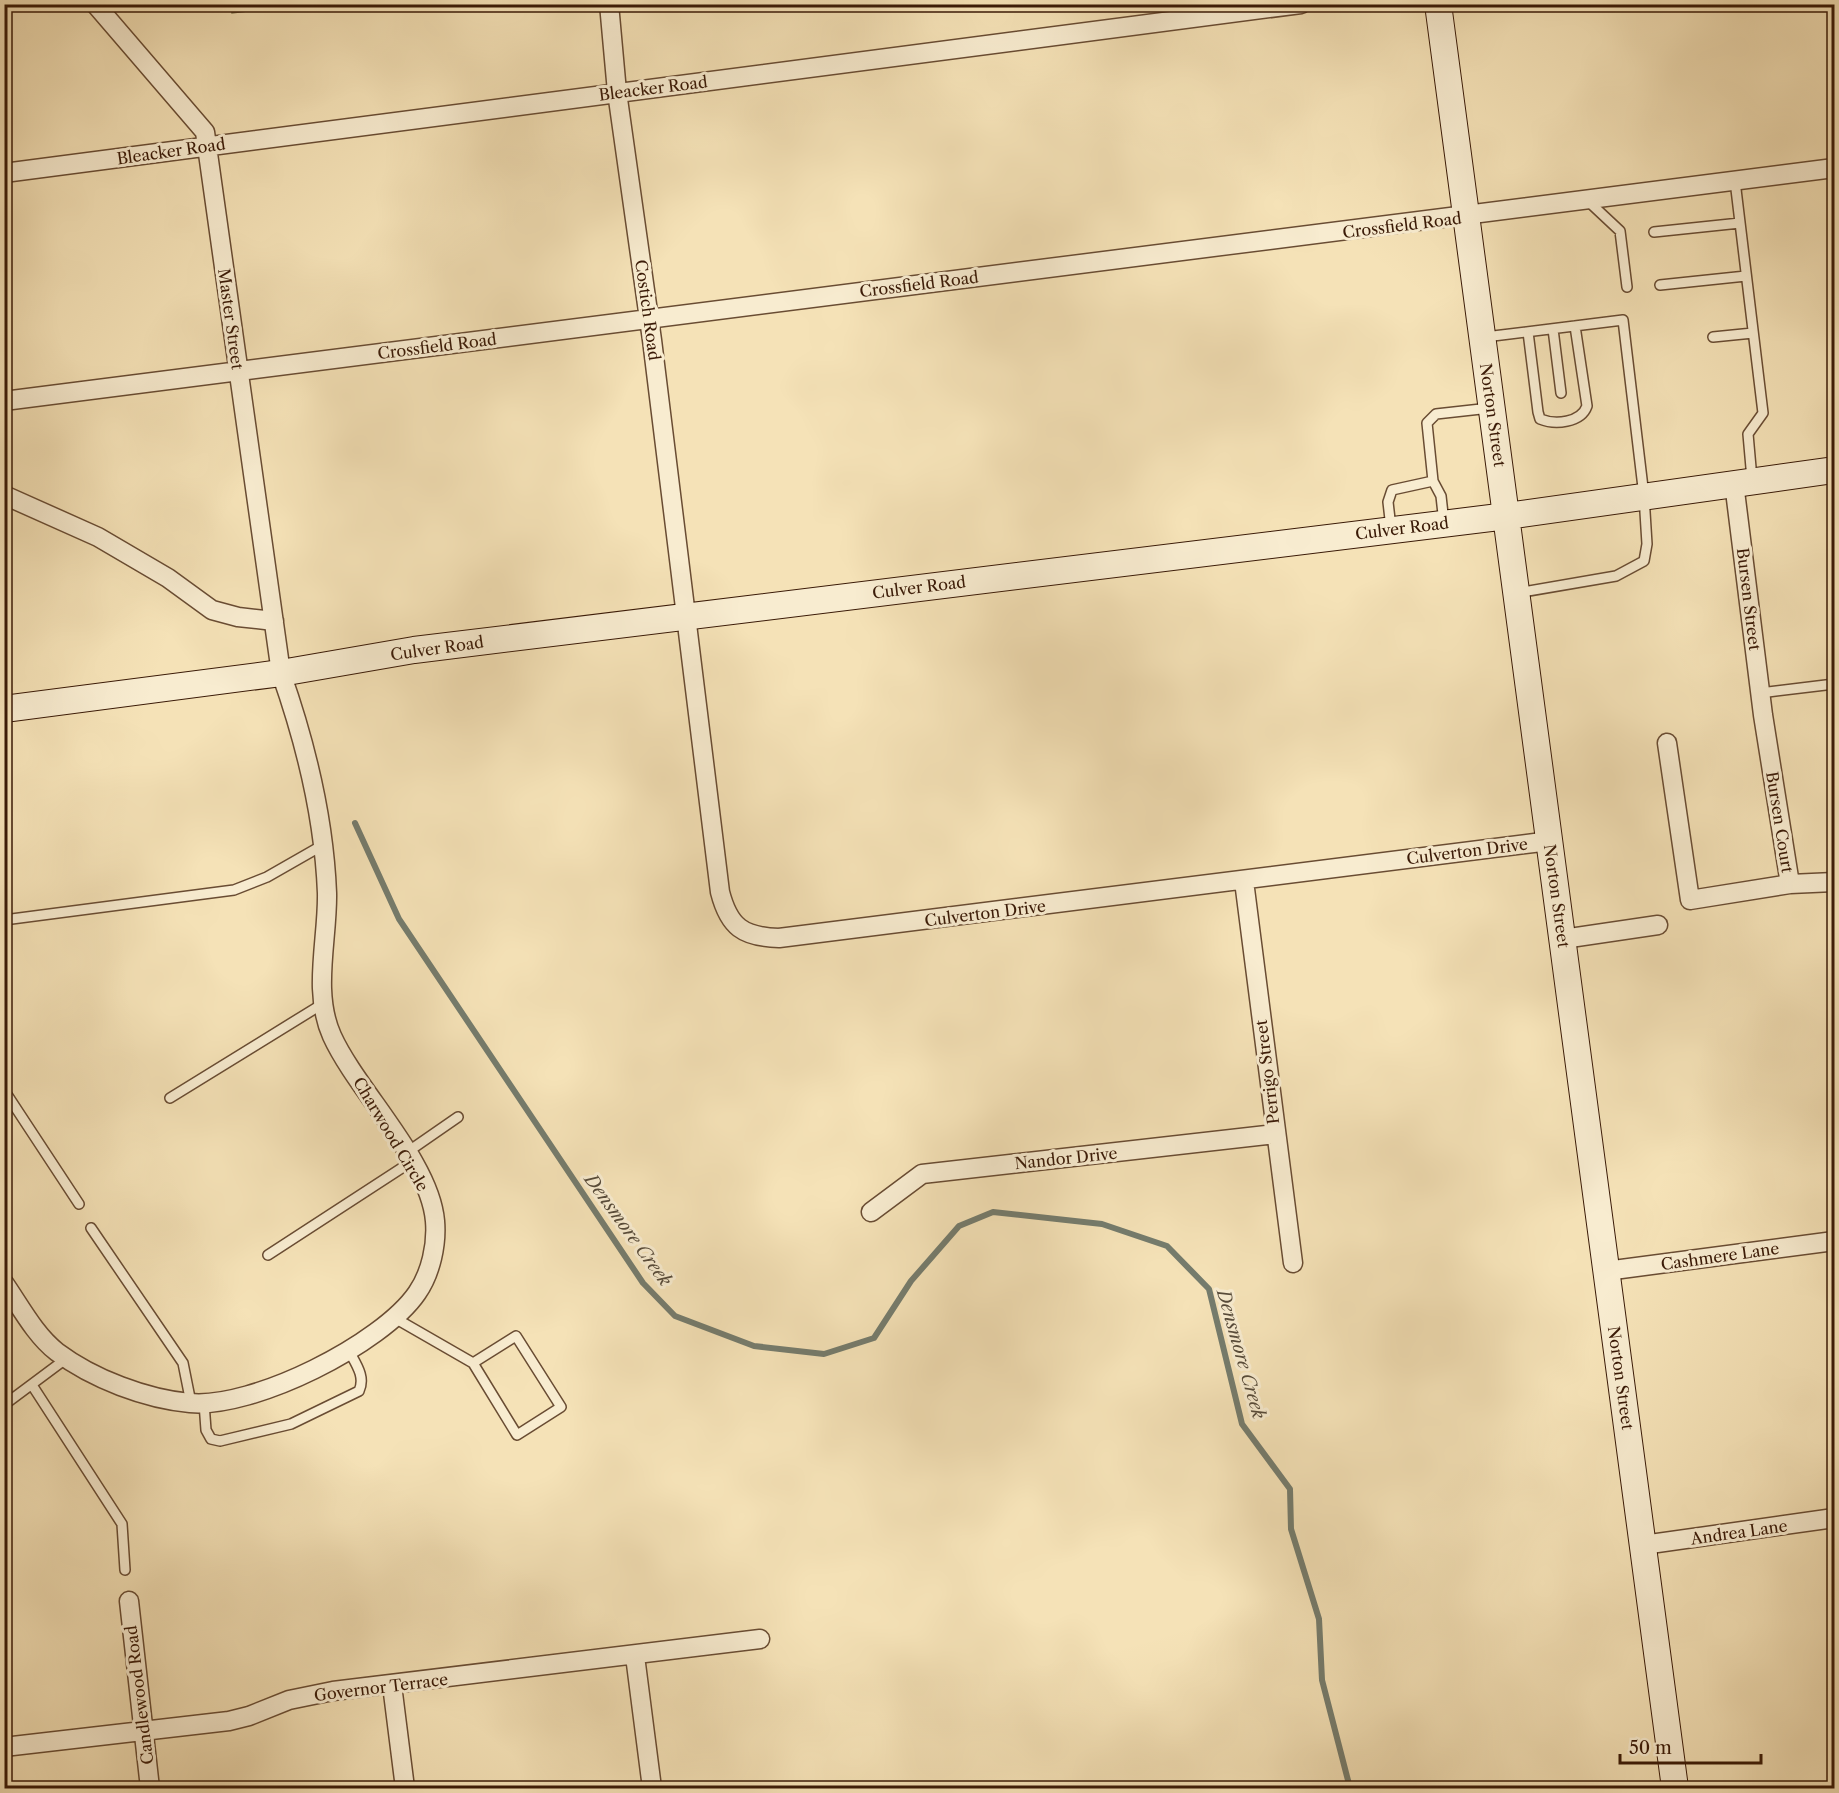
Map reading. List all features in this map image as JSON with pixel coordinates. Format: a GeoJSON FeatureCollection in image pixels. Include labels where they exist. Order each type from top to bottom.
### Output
{"type":"FeatureCollection","features":[{"type":"Feature","properties":{"kind":"main road","name":"Norton Street"},"geometry":{"type":"LineString","coordinates":[[1438,4],[1675,1788]]}},
{"type":"Feature","properties":{"kind":"main road","name":"Culver Road"},"geometry":{"type":"LineString","coordinates":[[4,709],[281,673],[414,650],[1507,516],[1834,470]]}},
{"type":"Feature","properties":{"kind":"street","name":"Costich Road"},"geometry":{"type":"LineString","coordinates":[[609,4],[617,92],[650,318],[686,616]]}},
{"type":"Feature","properties":{"kind":"street","name":"Bleacker Road"},"geometry":{"type":"LineString","coordinates":[[4,173],[1212,10],[1301,4]]}},
{"type":"Feature","properties":{"kind":"street","name":"Master Street"},"geometry":{"type":"LineString","coordinates":[[104,8],[205,132],[281,673]]}},
{"type":"Feature","properties":{"kind":"street","name":"Crossfield Road"},"geometry":{"type":"LineString","coordinates":[[4,400],[1466,217],[1834,168]]}},
{"type":"Feature","properties":{"kind":"street","name":"Bursen Street"},"geometry":{"type":"LineString","coordinates":[[1743,482],[1763,715]]}},
{"type":"Feature","properties":{"kind":"street"},"geometry":{"type":"LineString","coordinates":[[4,495],[98,537],[168,578],[212,610],[238,617],[274,621]]}},
{"type":"Feature","properties":{"kind":"street","name":"Culverton Drive"},"geometry":{"type":"LineString","coordinates":[[686,616],[720,891],[729,916],[736,926],[754,936],[779,938],[1550,841]]}},
{"type":"Feature","properties":{"kind":"street","name":"Charwood Circle"},"geometry":{"type":"LineString","coordinates":[[4,1283],[48,1342],[67,1358],[95,1375],[123,1386],[197,1403],[217,1403],[289,1384],[378,1332],[417,1293],[433,1257],[435,1221],[425,1184],[332,1035],[324,1003],[327,895],[323,845],[307,753],[281,673]]}},
{"type":"Feature","properties":{"kind":"street","name":"Bursen Court"},"geometry":{"type":"LineString","coordinates":[[1667,743],[1690,900],[1790,884],[1763,715]]}},
{"type":"Feature","properties":{"kind":"street","name":"Perrigo Street"},"geometry":{"type":"LineString","coordinates":[[1244,880],[1293,1263]]}},
{"type":"Feature","properties":{"kind":"street"},"geometry":{"type":"LineString","coordinates":[[1790,884],[1834,882]]}},
{"type":"Feature","properties":{"kind":"street"},"geometry":{"type":"LineString","coordinates":[[1563,939],[1659,926]]}},
{"type":"Feature","properties":{"kind":"street","name":"Nandor Drive"},"geometry":{"type":"LineString","coordinates":[[871,1212],[922,1174],[1275,1134]]}},
{"type":"Feature","properties":{"kind":"street","name":"Cashmere Lane"},"geometry":{"type":"LineString","coordinates":[[1606,1271],[1834,1241]]}},
{"type":"Feature","properties":{"kind":"street","name":"Andrea Lane"},"geometry":{"type":"LineString","coordinates":[[1643,1545],[1834,1518]]}},
{"type":"Feature","properties":{"kind":"street","name":"Candlewood Road"},"geometry":{"type":"LineString","coordinates":[[129,1601],[150,1788]]}},
{"type":"Feature","properties":{"kind":"street","name":"Governor Terrace"},"geometry":{"type":"LineString","coordinates":[[4,1747],[229,1721],[249,1716],[289,1700],[333,1691],[760,1639]]}},
{"type":"Feature","properties":{"kind":"street"},"geometry":{"type":"LineString","coordinates":[[635,1656],[652,1788]]}},
{"type":"Feature","properties":{"kind":"street"},"geometry":{"type":"LineString","coordinates":[[392,1685],[405,1788]]}},
{"type":"Feature","properties":{"kind":"lane"},"geometry":{"type":"LineString","coordinates":[[1735,181],[1763,413],[1748,434],[1743,482]]}},
{"type":"Feature","properties":{"kind":"lane"},"geometry":{"type":"LineString","coordinates":[[1588,201],[1620,231],[1627,287]]}},
{"type":"Feature","properties":{"kind":"lane"},"geometry":{"type":"LineString","coordinates":[[1654,232],[1740,223]]}},
{"type":"Feature","properties":{"kind":"lane"},"geometry":{"type":"LineString","coordinates":[[1660,285],[1746,276]]}},
{"type":"Feature","properties":{"kind":"lane"},"geometry":{"type":"LineString","coordinates":[[1483,338],[1623,320],[1644,496],[1647,544],[1644,561],[1616,576],[1517,593]]}},
{"type":"Feature","properties":{"kind":"lane"},"geometry":{"type":"LineString","coordinates":[[1528,332],[1538,412],[1540,419],[1548,422],[1578,418],[1584,414],[1587,406],[1575,326]]}},
{"type":"Feature","properties":{"kind":"lane"},"geometry":{"type":"LineString","coordinates":[[1553,328],[1562,393]]}},
{"type":"Feature","properties":{"kind":"lane"},"geometry":{"type":"LineString","coordinates":[[1713,337],[1753,333]]}},
{"type":"Feature","properties":{"kind":"lane"},"geometry":{"type":"LineString","coordinates":[[1444,523],[1441,496],[1433,481],[1427,423],[1436,414],[1492,408]]}},
{"type":"Feature","properties":{"kind":"lane"},"geometry":{"type":"LineString","coordinates":[[1391,530],[1388,502],[1392,490],[1433,481]]}},
{"type":"Feature","properties":{"kind":"lane"},"geometry":{"type":"LineString","coordinates":[[1760,693],[1834,684]]}},
{"type":"Feature","properties":{"kind":"lane"},"geometry":{"type":"LineString","coordinates":[[4,920],[234,890],[267,877],[323,845]]}},
{"type":"Feature","properties":{"kind":"lane"},"geometry":{"type":"LineString","coordinates":[[170,1098],[324,1003]]}},
{"type":"Feature","properties":{"kind":"lane"},"geometry":{"type":"LineString","coordinates":[[4,1090],[80,1204]]}},
{"type":"Feature","properties":{"kind":"lane"},"geometry":{"type":"LineString","coordinates":[[268,1255],[409,1158],[458,1117]]}},
{"type":"Feature","properties":{"kind":"lane"},"geometry":{"type":"LineString","coordinates":[[91,1228],[183,1363],[211,1439],[220,1441],[291,1424],[359,1391],[363,1382],[348,1349]]}},
{"type":"Feature","properties":{"kind":"lane"},"geometry":{"type":"LineString","coordinates":[[393,1317],[473,1363],[518,1435],[561,1407],[516,1335],[473,1363]]}},
{"type":"Feature","properties":{"kind":"lane"},"geometry":{"type":"LineString","coordinates":[[4,1405],[67,1358]]}},
{"type":"Feature","properties":{"kind":"lane"},"geometry":{"type":"LineString","coordinates":[[32,1385],[122,1524],[125,1570]]}},
{"type":"Feature","properties":{"kind":"green space"},"geometry":{"type":"Polygon","coordinates":[[[231,4],[297,4],[297,5],[232,13],[231,4]]]}},
{"type":"Feature","properties":{"kind":"waterway","name":"Densmore Creek"},"geometry":{"type":"LineString","coordinates":[[355,823],[399,919],[643,1283],[675,1316],[754,1346],[824,1354],[874,1338],[911,1281],[959,1226],[993,1212],[1102,1224],[1167,1246],[1209,1289],[1242,1424],[1290,1489],[1291,1529],[1319,1619],[1322,1680],[1350,1788]]}}]}
